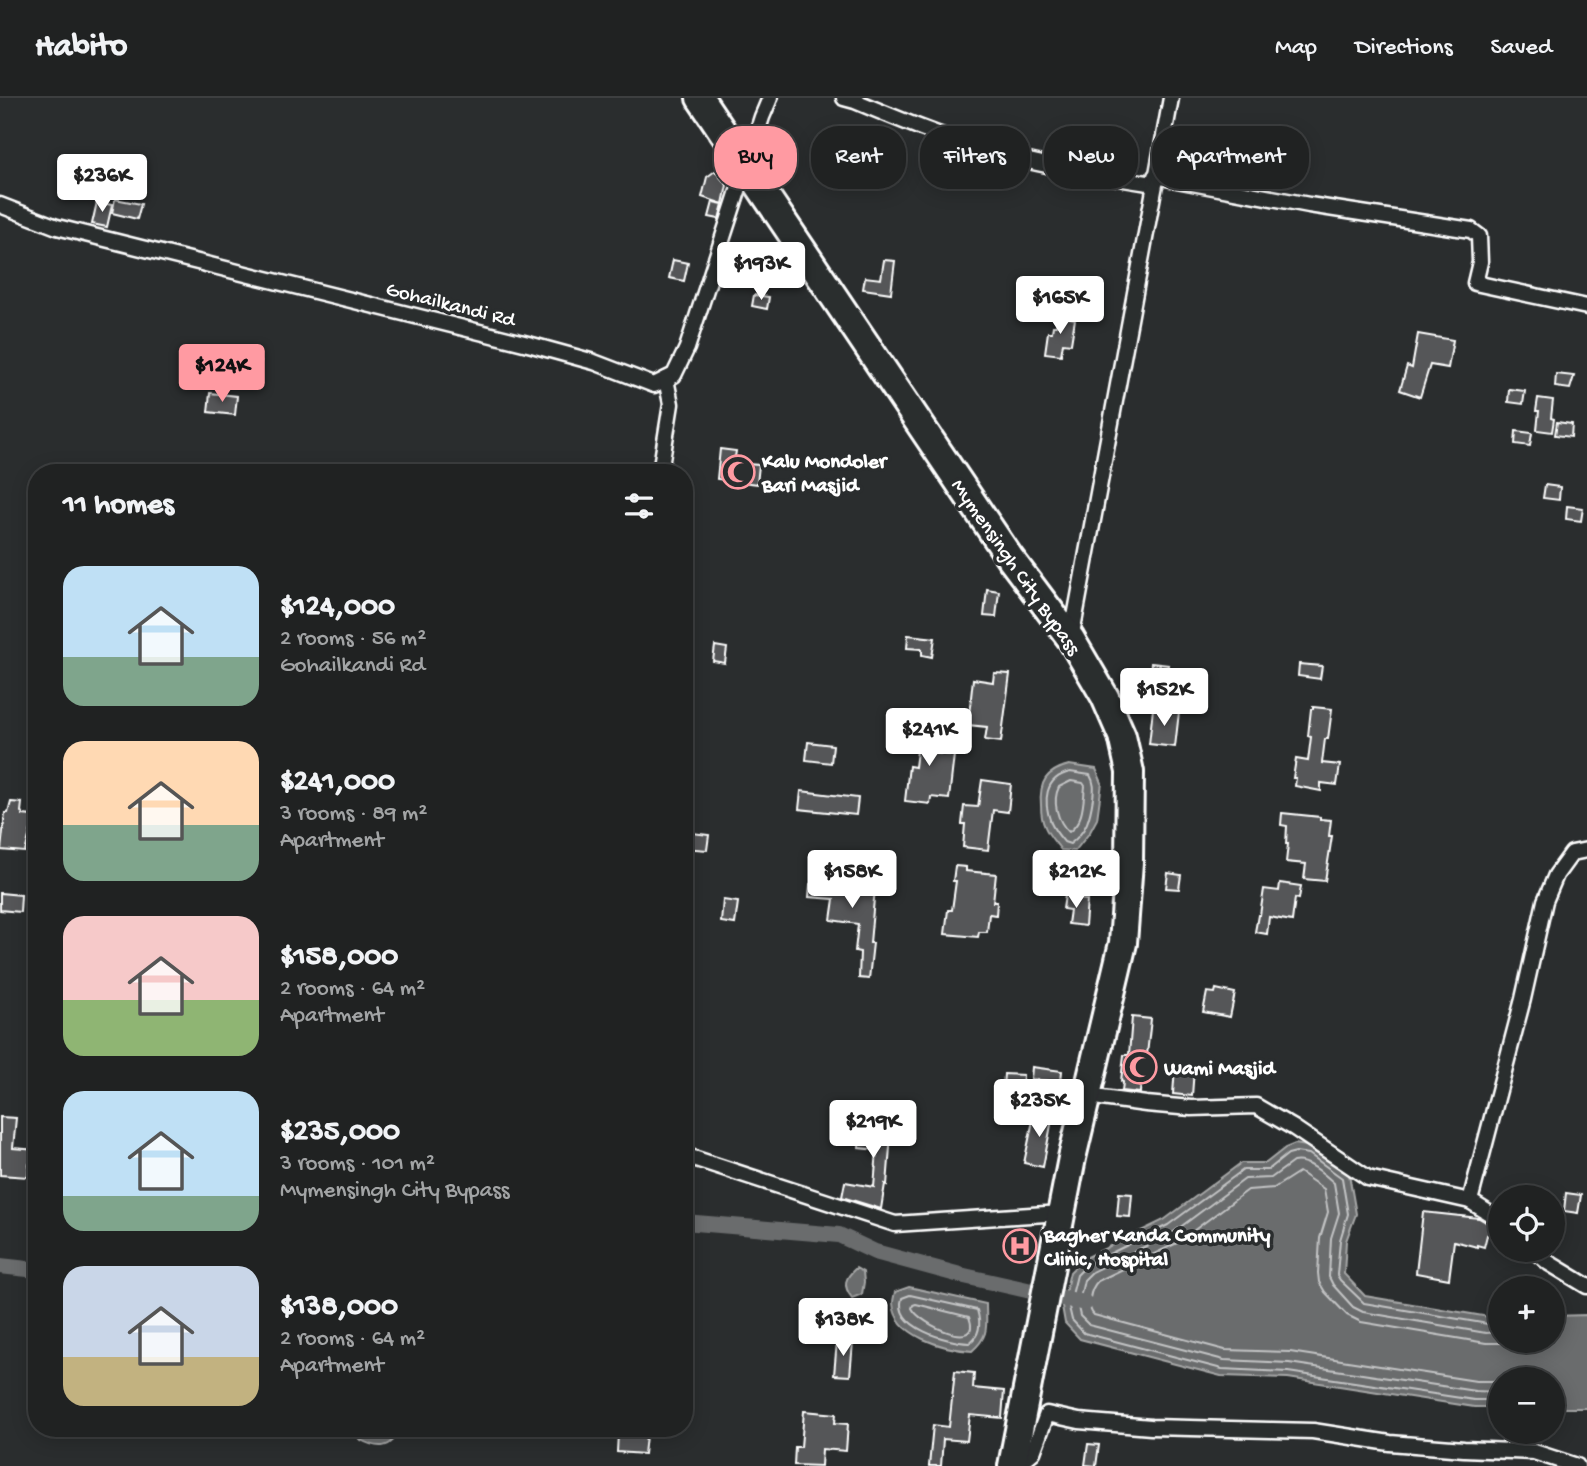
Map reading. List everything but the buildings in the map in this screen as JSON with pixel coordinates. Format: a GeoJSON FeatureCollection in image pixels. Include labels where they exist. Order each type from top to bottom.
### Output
{"type":"FeatureCollection","features":[{"type":"Feature","properties":{"kind":"highway","name":"Mymensingh City Bypass"},"geometry":{"type":"LineString","coordinates":[[700,98],[719,126]]}},
{"type":"Feature","properties":{"kind":"highway","name":"Mymensingh City Bypass"},"geometry":{"type":"LineString","coordinates":[[761,189],[1010,558],[1071,639],[1105,697],[1122,736],[1130,772],[1129,862],[1124,943],[1072,1158],[1025,1392],[1014,1466]]}},
{"type":"Feature","properties":{"kind":"street"},"geometry":{"type":"LineString","coordinates":[[759,126],[770,98]]}},
{"type":"Feature","properties":{"kind":"street"},"geometry":{"type":"LineString","coordinates":[[844,98],[987,150],[1098,175],[1152,180]]}},
{"type":"Feature","properties":{"kind":"street"},"geometry":{"type":"LineString","coordinates":[[1166,126],[1171,98]]}},
{"type":"Feature","properties":{"kind":"street"},"geometry":{"type":"LineString","coordinates":[[661,464],[671,404],[666,379],[674,376],[687,348],[738,189]]}},
{"type":"Feature","properties":{"kind":"street"},"geometry":{"type":"LineString","coordinates":[[1071,639],[1153,189]]}},
{"type":"Feature","properties":{"kind":"street"},"geometry":{"type":"LineString","coordinates":[[1211,189],[1471,230],[1479,236],[1480,262],[1475,283],[1587,307]]}},
{"type":"Feature","properties":{"kind":"street","name":"Gohailkandi Rd"},"geometry":{"type":"LineString","coordinates":[[0,205],[57,227],[533,345],[594,362],[654,385],[666,379]]}},
{"type":"Feature","properties":{"kind":"street"},"geometry":{"type":"LineString","coordinates":[[1471,1201],[1523,999],[1545,901],[1556,875],[1572,853],[1587,850]]}},
{"type":"Feature","properties":{"kind":"street"},"geometry":{"type":"LineString","coordinates":[[1087,1096],[1191,1108],[1256,1106],[1368,1178],[1471,1201],[1488,1212]]}},
{"type":"Feature","properties":{"kind":"street"},"geometry":{"type":"LineString","coordinates":[[693,1158],[895,1224],[1061,1213]]}},
{"type":"Feature","properties":{"kind":"street"},"geometry":{"type":"LineString","coordinates":[[1548,1262],[1587,1286]]}},
{"type":"Feature","properties":{"kind":"street"},"geometry":{"type":"LineString","coordinates":[[1014,1466],[1033,1452],[1047,1414],[1079,1422],[1151,1427],[1313,1431],[1390,1443],[1534,1452],[1577,1466]]}},
{"type":"Feature","properties":{"kind":"water"},"geometry":{"type":"Polygon","coordinates":[[[1069,765],[1096,769],[1102,783],[1097,819],[1075,851],[1061,850],[1046,830],[1041,811],[1041,790],[1046,779],[1050,774],[1069,765]]]}},
{"type":"Feature","properties":{"kind":"water"},"geometry":{"type":"Polygon","coordinates":[[[1295,1144],[1312,1147],[1349,1174],[1356,1214],[1346,1241],[1344,1274],[1365,1296],[1488,1317],[1488,1353],[1565,1353],[1565,1316],[1587,1315],[1587,1408],[1565,1408],[1565,1367],[1488,1367],[1488,1407],[1474,1407],[1288,1378],[1221,1376],[1080,1339],[1065,1323],[1062,1306],[1070,1272],[1083,1259],[1164,1220],[1241,1163],[1266,1163],[1285,1148],[1295,1144]]]}},
{"type":"Feature","properties":{"kind":"water"},"geometry":{"type":"Polygon","coordinates":[[[856,1268],[863,1272],[864,1282],[862,1294],[852,1298],[846,1282],[856,1268]]]}},
{"type":"Feature","properties":{"kind":"water"},"geometry":{"type":"Polygon","coordinates":[[[909,1287],[986,1304],[986,1330],[982,1340],[972,1351],[936,1344],[912,1333],[902,1325],[893,1303],[895,1292],[909,1287]]]}},
{"type":"Feature","properties":{"kind":"water"},"geometry":{"type":"Polygon","coordinates":[[[358,1437],[396,1437],[383,1446],[372,1445],[358,1437]]]}},
{"type":"Feature","properties":{"kind":"waterway"},"geometry":{"type":"LineString","coordinates":[[693,1223],[839,1235],[875,1252],[960,1275],[1085,1303]]}},
{"type":"Feature","properties":{"kind":"waterway"},"geometry":{"type":"LineString","coordinates":[[0,1266],[28,1269]]}},
{"type":"Feature","properties":{"kind":"place","name":"Kalu Mondoler Bari Masjid"},"geometry":{"type":"Point","coordinates":[738,472]}},
{"type":"Feature","properties":{"kind":"place","name":"Wami Masjid"},"geometry":{"type":"Point","coordinates":[1140,1067]}},
{"type":"Feature","properties":{"kind":"place","name":"Bagher Kanda Community Clinic, Hospital"},"geometry":{"type":"Point","coordinates":[1020,1246]}}]}
